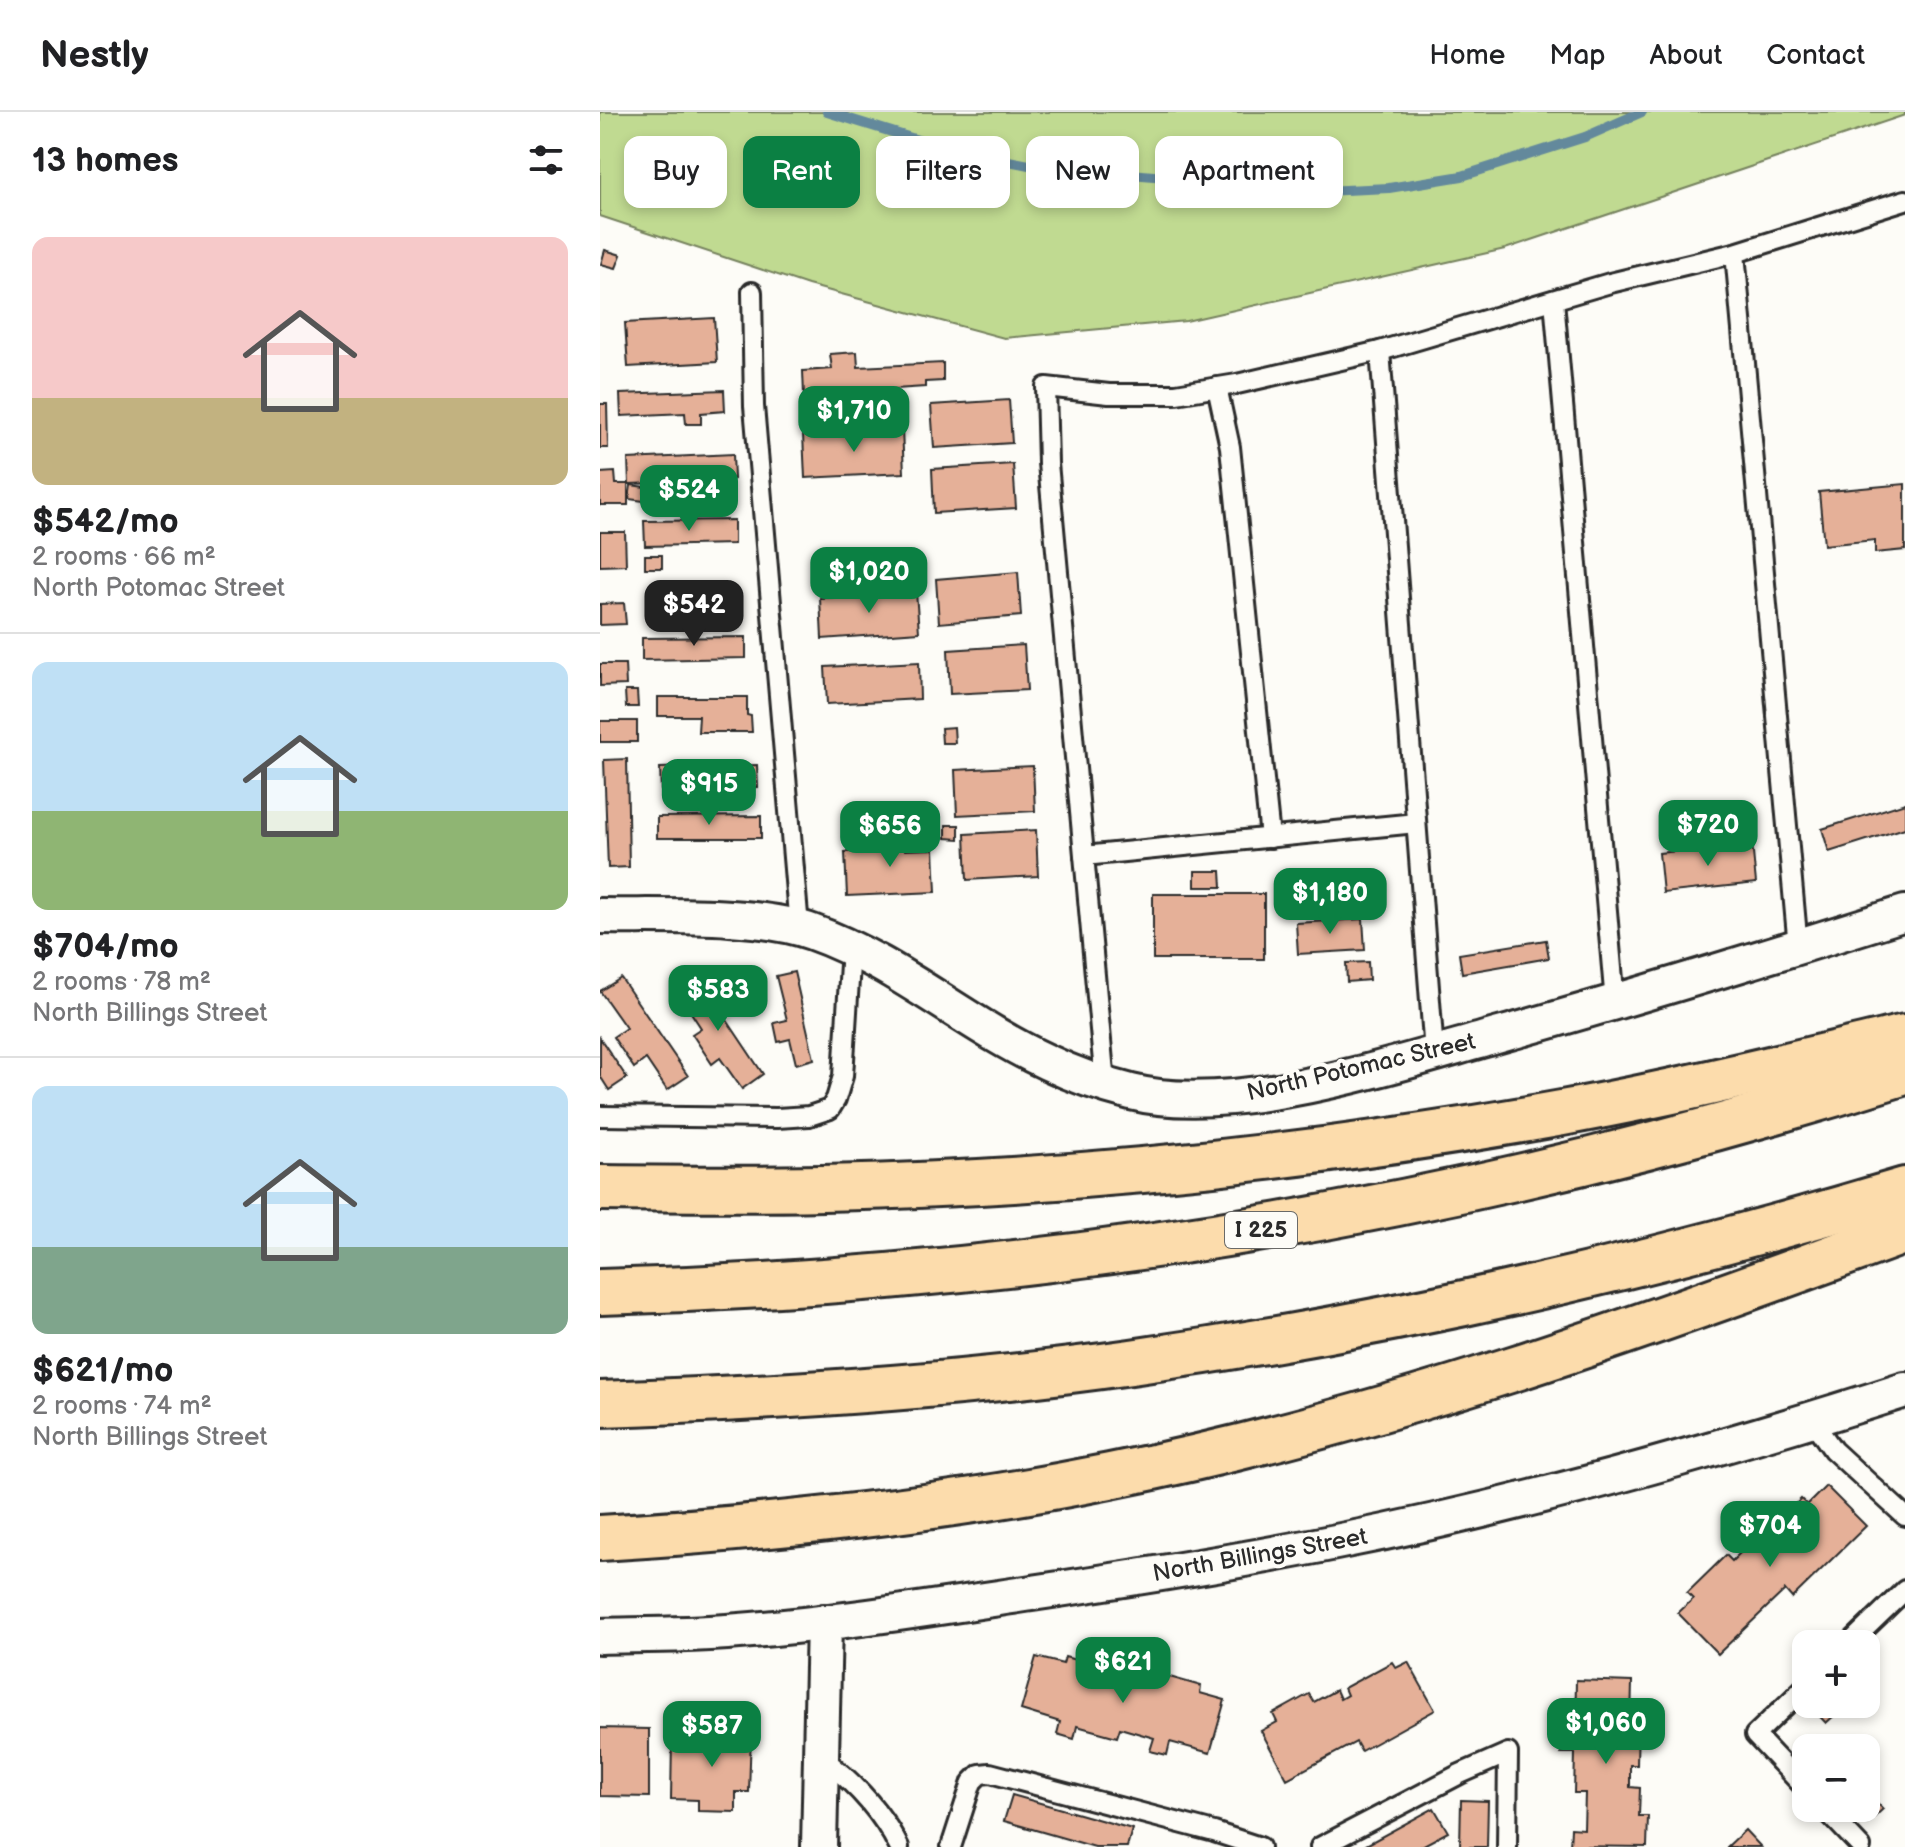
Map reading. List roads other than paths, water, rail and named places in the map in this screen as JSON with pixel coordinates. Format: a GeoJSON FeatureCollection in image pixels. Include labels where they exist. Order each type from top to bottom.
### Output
{"type":"FeatureCollection","features":[{"type":"Feature","properties":{"kind":"highway"},"geometry":{"type":"LineString","coordinates":[[600,1188],[793,1189],[919,1185],[1242,1159],[1561,1113],[1715,1082],[1905,1037]]}},
{"type":"Feature","properties":{"kind":"highway","name":"I 225"},"geometry":{"type":"LineString","coordinates":[[600,1292],[789,1285],[949,1271],[1072,1258],[1265,1230],[1557,1169],[1721,1126],[1905,1072]]}},
{"type":"Feature","properties":{"kind":"highway"},"geometry":{"type":"LineString","coordinates":[[600,1404],[955,1382],[1128,1363],[1249,1344],[1404,1317],[1593,1275],[1905,1190]]}},
{"type":"Feature","properties":{"kind":"highway"},"geometry":{"type":"LineString","coordinates":[[600,1538],[800,1524],[928,1507],[1112,1476],[1215,1453],[1367,1414],[1497,1374],[1670,1316],[1905,1231]]}},
{"type":"Feature","properties":{"kind":"street","name":"North Potomac Street"},"geometry":{"type":"LineString","coordinates":[[600,916],[748,920],[799,927],[851,948],[1038,1058],[1105,1084],[1172,1099],[1221,1098],[1309,1084],[1434,1053],[1615,1003],[1905,913]]}},
{"type":"Feature","properties":{"kind":"street","name":"North Billings Street"},"geometry":{"type":"LineString","coordinates":[[600,1636],[725,1632],[824,1622],[1177,1571],[1338,1542],[1565,1489],[1812,1420],[1905,1390]]}},
{"type":"Feature","properties":{"kind":"street"},"geometry":{"type":"LineString","coordinates":[[819,1847],[824,1622]]}},
{"type":"Feature","properties":{"kind":"lane"},"geometry":{"type":"LineString","coordinates":[[1105,1084],[1048,463],[1046,387],[1109,394],[1176,394],[1217,387],[1380,351],[1610,283],[1735,253],[1905,200]]}},
{"type":"Feature","properties":{"kind":"lane"},"geometry":{"type":"LineString","coordinates":[[1735,253],[1798,947]]}},
{"type":"Feature","properties":{"kind":"lane"},"geometry":{"type":"LineString","coordinates":[[752,292],[754,406],[799,927]]}},
{"type":"Feature","properties":{"kind":"lane"},"geometry":{"type":"LineString","coordinates":[[1554,300],[1615,1003]]}},
{"type":"Feature","properties":{"kind":"lane"},"geometry":{"type":"LineString","coordinates":[[1380,351],[1434,1053]]}},
{"type":"Feature","properties":{"kind":"lane"},"geometry":{"type":"LineString","coordinates":[[1217,387],[1230,447],[1270,838]]}},
{"type":"Feature","properties":{"kind":"lane"},"geometry":{"type":"LineString","coordinates":[[1084,856],[1416,823]]}},
{"type":"Feature","properties":{"kind":"lane"},"geometry":{"type":"LineString","coordinates":[[600,1116],[777,1118],[809,1116],[830,1109],[843,1076],[851,948]]}},
{"type":"Feature","properties":{"kind":"lane"},"geometry":{"type":"LineString","coordinates":[[1812,1420],[1833,1450],[1905,1516]]}},
{"type":"Feature","properties":{"kind":"lane"},"geometry":{"type":"LineString","coordinates":[[1864,1630],[1905,1590]]}},
{"type":"Feature","properties":{"kind":"lane"},"geometry":{"type":"LineString","coordinates":[[1792,1699],[1755,1735],[1792,1774]]}},
{"type":"Feature","properties":{"kind":"lane"},"geometry":{"type":"LineString","coordinates":[[1320,1847],[1460,1774],[1508,1753],[1507,1847]]}},
{"type":"Feature","properties":{"kind":"lane"},"geometry":{"type":"LineString","coordinates":[[821,1757],[864,1793],[899,1847]]}},
{"type":"Feature","properties":{"kind":"lane"},"geometry":{"type":"LineString","coordinates":[[951,1847],[972,1782],[980,1774],[990,1773],[1260,1847]]}},
{"type":"Feature","properties":{"kind":"lane"},"geometry":{"type":"LineString","coordinates":[[1837,1822],[1861,1847]]}},
{"type":"Feature","properties":{"kind":"waterway"},"geometry":{"type":"LineString","coordinates":[[827,112],[947,149],[1029,165],[1323,191],[1389,188],[1462,176],[1585,137],[1642,112]]}}]}
